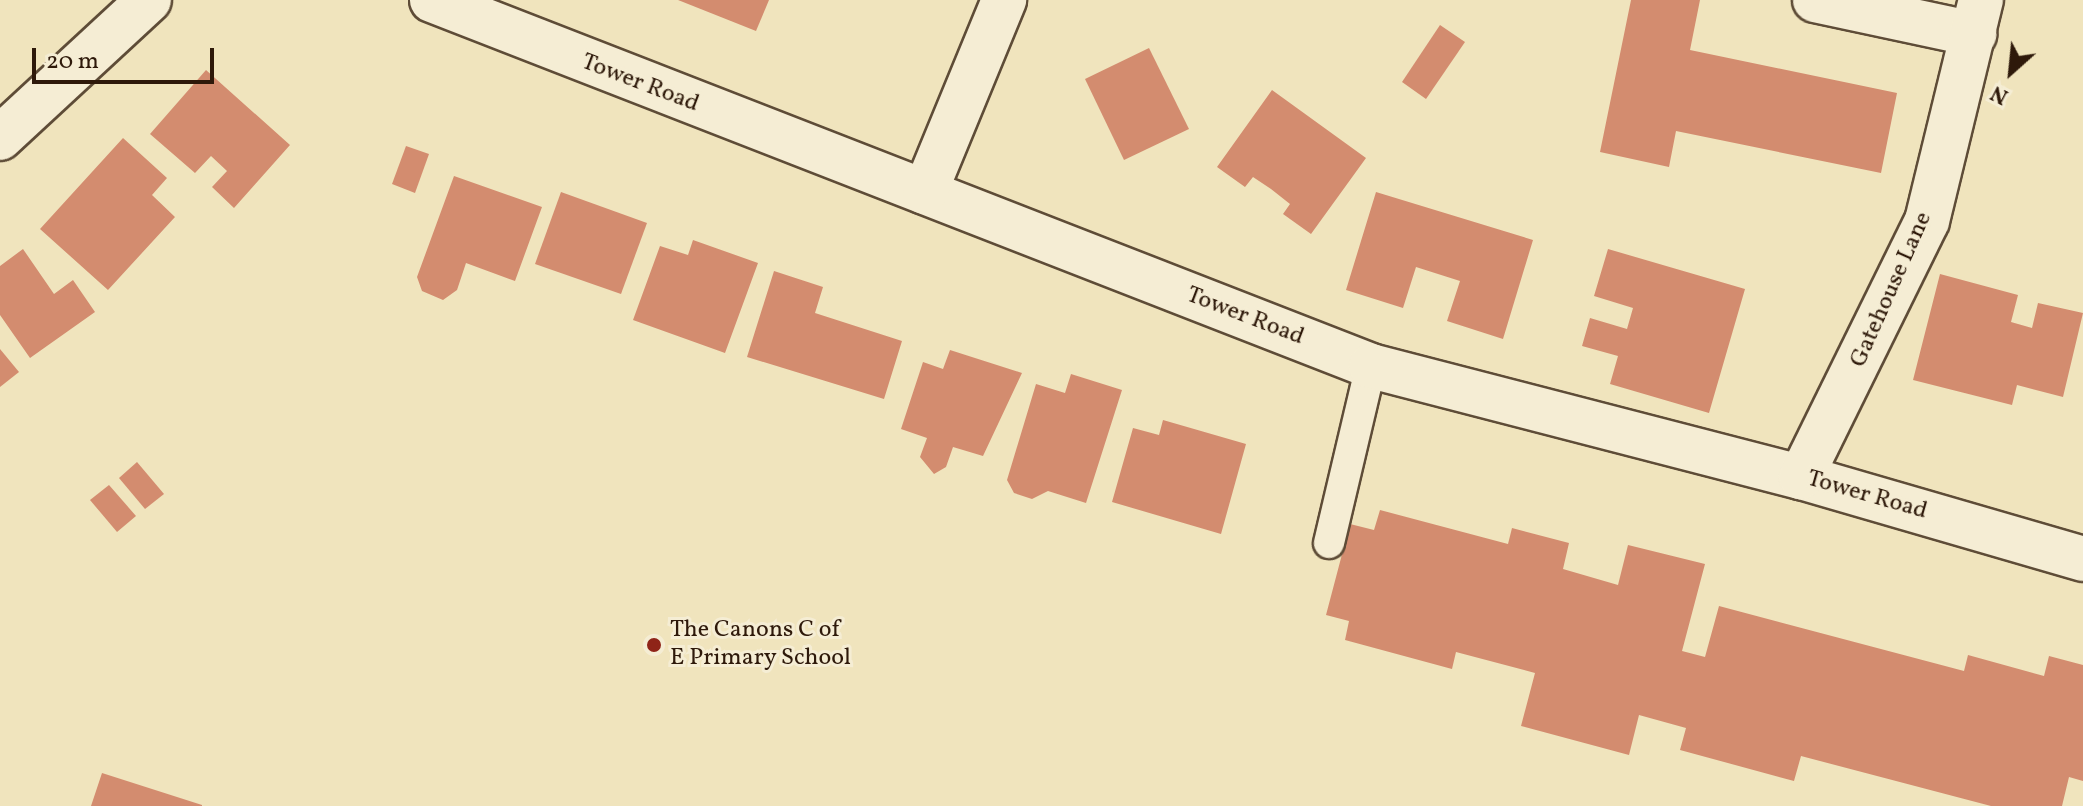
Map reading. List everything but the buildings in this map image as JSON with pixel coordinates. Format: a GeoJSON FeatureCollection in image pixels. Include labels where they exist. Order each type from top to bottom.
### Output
{"type":"FeatureCollection","features":[{"type":"Feature","properties":{"kind":"street"},"geometry":{"type":"LineString","coordinates":[[0,138],[149,0]]}},
{"type":"Feature","properties":{"kind":"street","name":"Tower Road"},"geometry":{"type":"LineString","coordinates":[[432,0],[1371,366],[1801,477],[2083,559]]}},
{"type":"Feature","properties":{"kind":"street"},"geometry":{"type":"LineString","coordinates":[[925,192],[1004,0]]}},
{"type":"Feature","properties":{"kind":"street"},"geometry":{"type":"LineString","coordinates":[[1815,0],[1978,17]]}},
{"type":"Feature","properties":{"kind":"street","name":"Gatehouse Lane"},"geometry":{"type":"LineString","coordinates":[[1801,477],[1927,221],[1978,17]]}},
{"type":"Feature","properties":{"kind":"lane"},"geometry":{"type":"LineString","coordinates":[[1329,543],[1371,366]]}},
{"type":"Feature","properties":{"kind":"place","name":"The Canons C of E Primary School"},"geometry":{"type":"Point","coordinates":[654,645]}}]}
